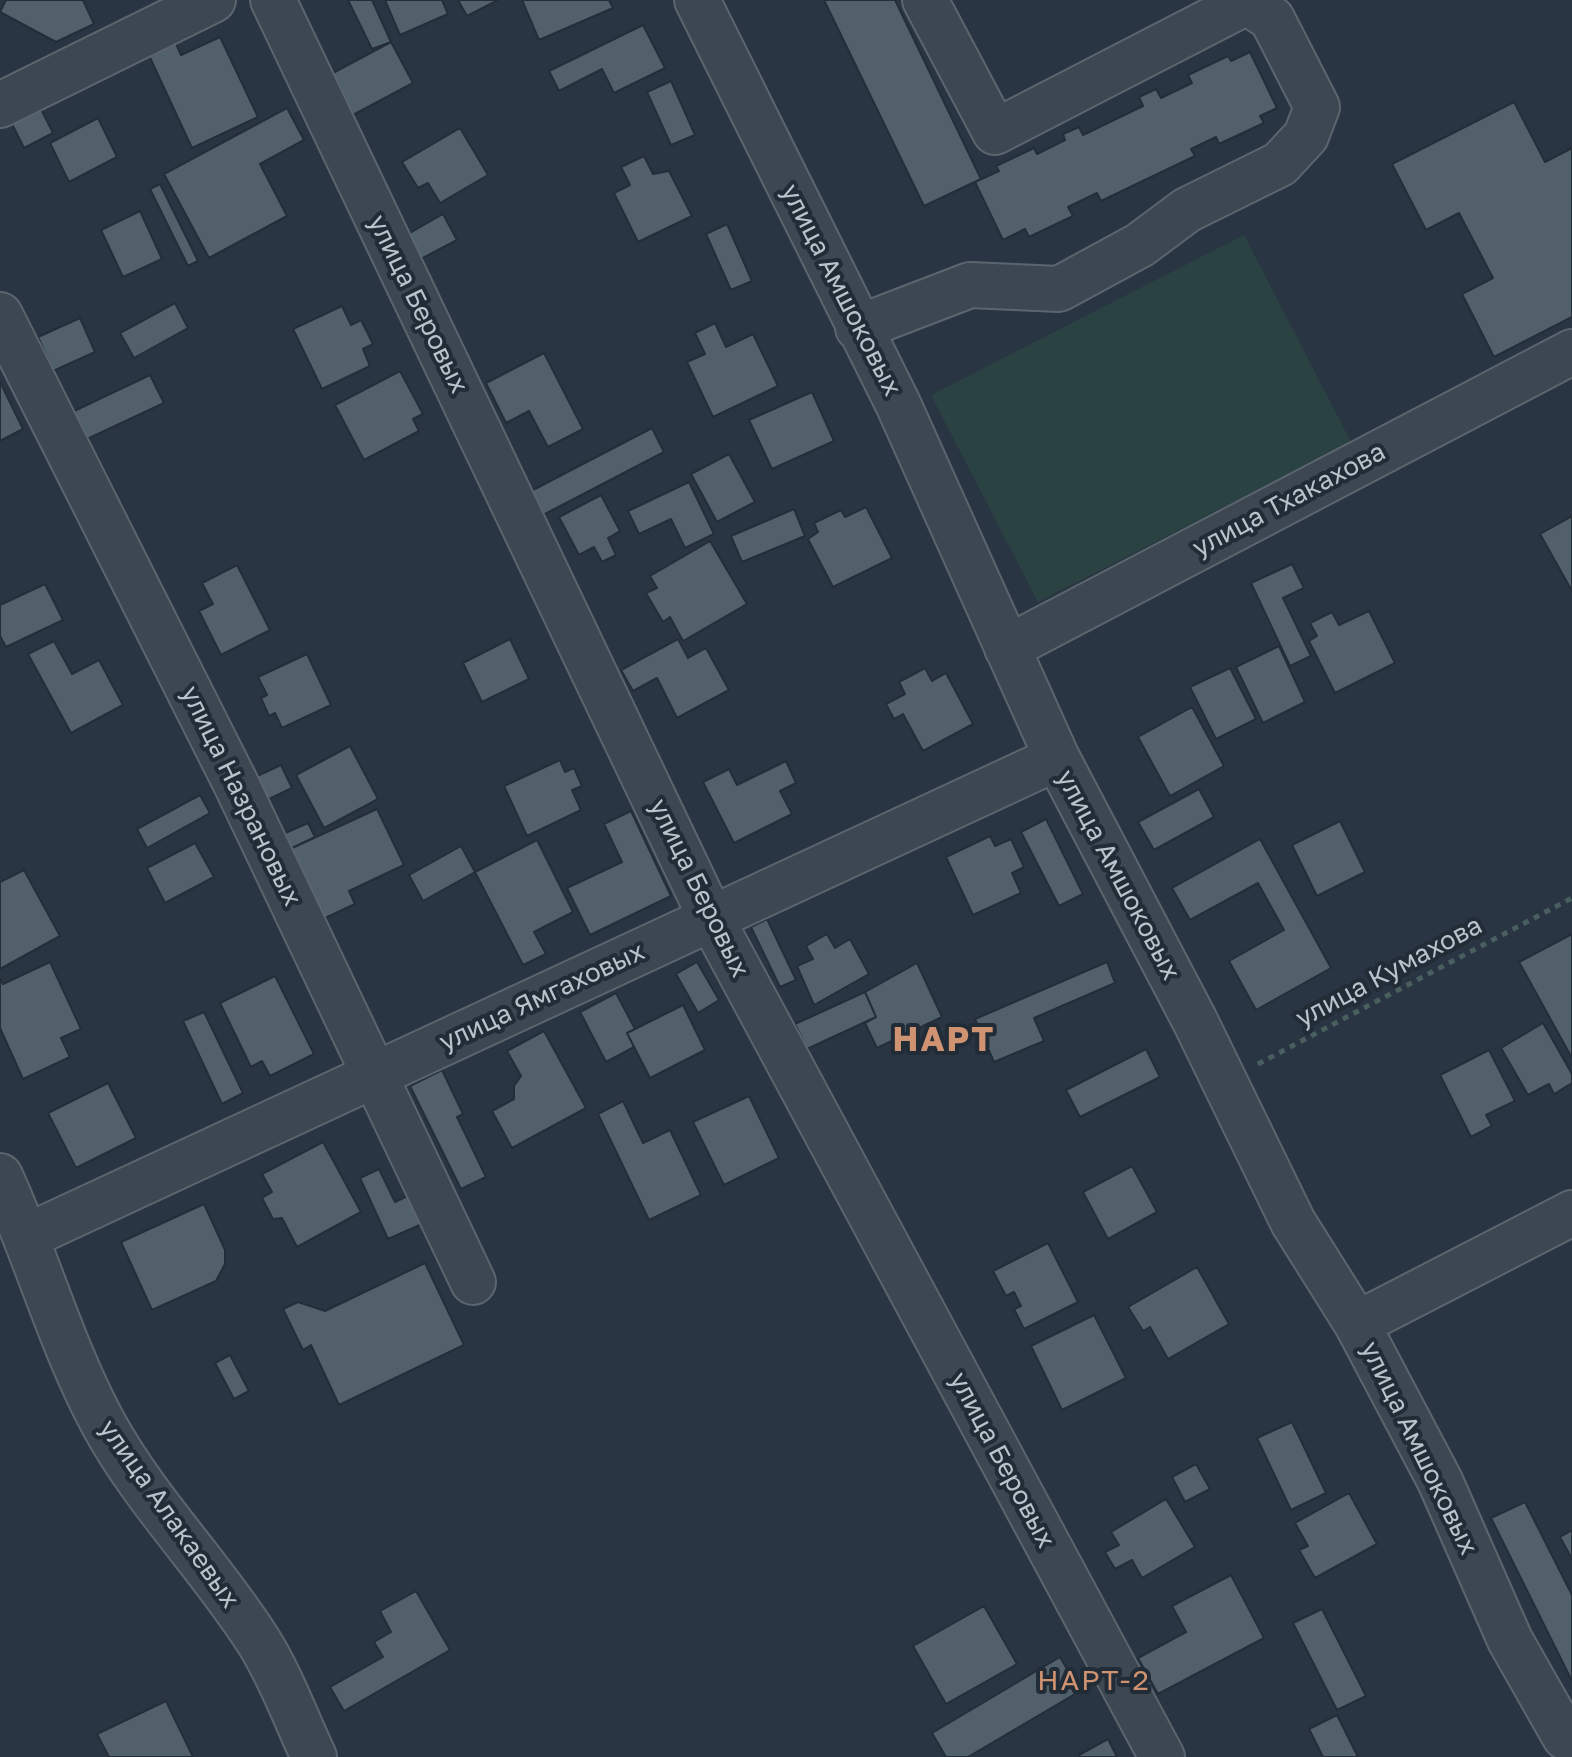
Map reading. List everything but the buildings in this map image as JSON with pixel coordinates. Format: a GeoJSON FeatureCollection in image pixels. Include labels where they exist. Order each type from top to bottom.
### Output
{"type":"FeatureCollection","features":[{"type":"Feature","properties":{"kind":"street"},"geometry":{"type":"LineString","coordinates":[[0,105],[213,0]]}},
{"type":"Feature","properties":{"kind":"street","name":"улица Беровых"},"geometry":{"type":"LineString","coordinates":[[273,0],[711,918],[1162,1757]]}},
{"type":"Feature","properties":{"kind":"street","name":"улица Амшоковых"},"geometry":{"type":"LineString","coordinates":[[697,0],[898,404],[1057,758],[1225,1082],[1293,1222],[1357,1324],[1440,1481],[1510,1640],[1568,1738]]}},
{"type":"Feature","properties":{"kind":"street"},"geometry":{"type":"LineString","coordinates":[[858,328],[970,285],[1059,289],[1140,245],[1187,210],[1280,164],[1306,136],[1317,107],[1272,19],[1247,2],[995,132],[925,0]]}},
{"type":"Feature","properties":{"kind":"street","name":"улица Назрановых"},"geometry":{"type":"LineString","coordinates":[[0,315],[237,786],[473,1282]]}},
{"type":"Feature","properties":{"kind":"street","name":"улица Тхакахова"},"geometry":{"type":"LineString","coordinates":[[1007,648],[1572,352]]}},
{"type":"Feature","properties":{"kind":"street","name":"улица Ямгаховых"},"geometry":{"type":"LineString","coordinates":[[28,1236],[1057,758]]}},
{"type":"Feature","properties":{"kind":"street","name":"улица Алакаевых"},"geometry":{"type":"LineString","coordinates":[[0,1176],[28,1236],[76,1366],[103,1423],[158,1506],[260,1643],[314,1757]]}},
{"type":"Feature","properties":{"kind":"street"},"geometry":{"type":"LineString","coordinates":[[1357,1324],[1572,1213]]}},
{"type":"Feature","properties":{"kind":"path","name":"улица Кумахова"},"geometry":{"type":"LineString","coordinates":[[1225,1082],[1572,898]]}},
{"type":"Feature","properties":{"kind":"green space"},"geometry":{"type":"Polygon","coordinates":[[[1244,235],[1351,442],[1038,602],[931,395],[1244,235]]]}},
{"type":"Feature","properties":{"kind":"district","name":"НАРТ"},"geometry":{"type":"Point","coordinates":[944,1040]}},
{"type":"Feature","properties":{"kind":"district","name":"НАРТ-2"},"geometry":{"type":"Point","coordinates":[1094,1681]}}]}
